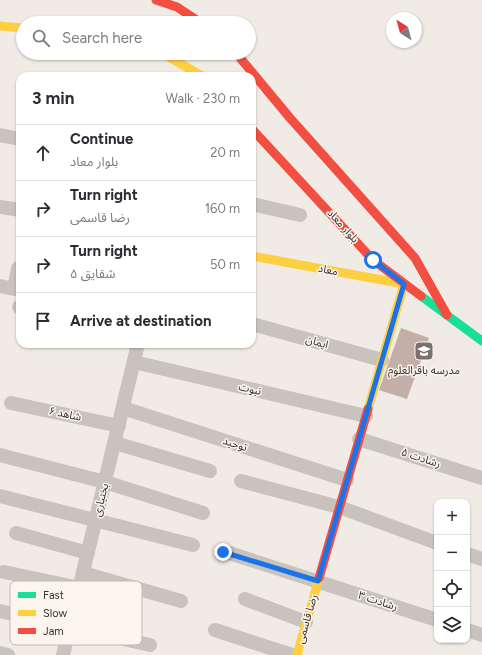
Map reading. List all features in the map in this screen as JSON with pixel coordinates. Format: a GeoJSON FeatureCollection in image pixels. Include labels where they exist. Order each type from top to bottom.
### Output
{"type":"FeatureCollection","features":[{"type":"Feature","properties":{"kind":"street"},"geometry":{"type":"LineString","coordinates":[[156,0],[177,7],[190,16]]}},
{"type":"Feature","properties":{"kind":"street"},"geometry":{"type":"LineString","coordinates":[[0,26],[16,27]]}},
{"type":"Feature","properties":{"kind":"street"},"geometry":{"type":"LineString","coordinates":[[174,60],[195,72]]}},
{"type":"Feature","properties":{"kind":"street"},"geometry":{"type":"LineString","coordinates":[[242,60],[252,72]]}},
{"type":"Feature","properties":{"kind":"street"},"geometry":{"type":"LineString","coordinates":[[256,77],[290,118],[415,258],[447,315]]}},
{"type":"Feature","properties":{"kind":"street","name":"بلوار معاد"},"geometry":{"type":"LineString","coordinates":[[256,133],[336,218],[373,260],[482,341]]}},
{"type":"Feature","properties":{"kind":"street"},"geometry":{"type":"LineString","coordinates":[[0,135],[16,138]]}},
{"type":"Feature","properties":{"kind":"street"},"geometry":{"type":"LineString","coordinates":[[256,205],[300,215]]}},
{"type":"Feature","properties":{"kind":"street"},"geometry":{"type":"LineString","coordinates":[[0,207],[16,209]]}},
{"type":"Feature","properties":{"kind":"street","name":"معاد"},"geometry":{"type":"LineString","coordinates":[[256,257],[404,284]]}},
{"type":"Feature","properties":{"kind":"street"},"geometry":{"type":"LineString","coordinates":[[0,286],[14,289],[16,278]]}},
{"type":"Feature","properties":{"kind":"street","name":"رضا قاسمی"},"geometry":{"type":"LineString","coordinates":[[297,655],[404,284]]}},
{"type":"Feature","properties":{"kind":"street","name":"ایمان"},"geometry":{"type":"LineString","coordinates":[[256,325],[382,360]]}},
{"type":"Feature","properties":{"kind":"street","name":"بختیاری"},"geometry":{"type":"LineString","coordinates":[[81,581],[137,348]]}},
{"type":"Feature","properties":{"kind":"street","name":"نبوت"},"geometry":{"type":"LineString","coordinates":[[134,362],[366,416]]}},
{"type":"Feature","properties":{"kind":"street","name":"شاهد ۶"},"geometry":{"type":"LineString","coordinates":[[11,403],[119,426]]}},
{"type":"Feature","properties":{"kind":"street","name":"توحید"},"geometry":{"type":"LineString","coordinates":[[123,408],[347,480]]}},
{"type":"Feature","properties":{"kind":"street","name":"رشادت ۵"},"geometry":{"type":"LineString","coordinates":[[359,439],[482,478]]}},
{"type":"Feature","properties":{"kind":"street"},"geometry":{"type":"LineString","coordinates":[[115,443],[210,471]]}},
{"type":"Feature","properties":{"kind":"street"},"geometry":{"type":"LineString","coordinates":[[0,454],[105,482],[203,513]]}},
{"type":"Feature","properties":{"kind":"street"},"geometry":{"type":"LineString","coordinates":[[241,481],[339,508],[434,542]]}},
{"type":"Feature","properties":{"kind":"street"},"geometry":{"type":"LineString","coordinates":[[0,496],[192,545]]}},
{"type":"Feature","properties":{"kind":"street"},"geometry":{"type":"LineString","coordinates":[[16,533],[88,553]]}},
{"type":"Feature","properties":{"kind":"street","name":"رشادت ۳"},"geometry":{"type":"LineString","coordinates":[[223,552],[434,619]]}},
{"type":"Feature","properties":{"kind":"street"},"geometry":{"type":"LineString","coordinates":[[470,555],[482,559]]}},
{"type":"Feature","properties":{"kind":"street"},"geometry":{"type":"LineString","coordinates":[[4,572],[47,581]]}},
{"type":"Feature","properties":{"kind":"street"},"geometry":{"type":"LineString","coordinates":[[83,573],[111,581]]}},
{"type":"Feature","properties":{"kind":"street"},"geometry":{"type":"LineString","coordinates":[[142,590],[180,601]]}},
{"type":"Feature","properties":{"kind":"street"},"geometry":{"type":"LineString","coordinates":[[245,599],[306,622]]}},
{"type":"Feature","properties":{"kind":"street"},"geometry":{"type":"LineString","coordinates":[[0,611],[10,613]]}},
{"type":"Feature","properties":{"kind":"street"},"geometry":{"type":"LineString","coordinates":[[215,630],[292,655]]}},
{"type":"Feature","properties":{"kind":"street"},"geometry":{"type":"LineString","coordinates":[[470,631],[482,635]]}},
{"type":"Feature","properties":{"kind":"street"},"geometry":{"type":"LineString","coordinates":[[142,643],[150,645]]}},
{"type":"Feature","properties":{"kind":"street","name":"بختیاری"},"geometry":{"type":"LineString","coordinates":[[63,655],[65,645]]}},
{"type":"Feature","properties":{"kind":"street"},"geometry":{"type":"LineString","coordinates":[[0,653],[8,655]]}},
{"type":"Feature","properties":{"kind":"building","name":"مدرسه باقرالعلوم"},"geometry":{"type":"Polygon","coordinates":[[[401,328],[429,338],[407,399],[379,390],[401,328]]]}},
{"type":"Feature","properties":{"kind":"traffic: fast"},"geometry":{"type":"LineString","coordinates":[[421,296],[482,341]]}},
{"type":"Feature","properties":{"kind":"traffic: slow"},"geometry":{"type":"LineString","coordinates":[[0,26],[16,27]]}},
{"type":"Feature","properties":{"kind":"traffic: slow"},"geometry":{"type":"LineString","coordinates":[[174,60],[195,72]]}},
{"type":"Feature","properties":{"kind":"traffic: slow"},"geometry":{"type":"LineString","coordinates":[[256,257],[404,284],[368,409]]}},
{"type":"Feature","properties":{"kind":"traffic: slow"},"geometry":{"type":"LineString","coordinates":[[297,655],[319,578]]}},
{"type":"Feature","properties":{"kind":"traffic: jam"},"geometry":{"type":"LineString","coordinates":[[156,0],[177,7],[190,16]]}},
{"type":"Feature","properties":{"kind":"traffic: jam"},"geometry":{"type":"LineString","coordinates":[[242,60],[252,72]]}},
{"type":"Feature","properties":{"kind":"traffic: jam"},"geometry":{"type":"LineString","coordinates":[[256,77],[290,118],[415,258],[447,315]]}},
{"type":"Feature","properties":{"kind":"traffic: jam"},"geometry":{"type":"LineString","coordinates":[[256,133],[373,260],[421,296]]}},
{"type":"Feature","properties":{"kind":"traffic: jam"},"geometry":{"type":"LineString","coordinates":[[319,578],[368,409]]}},
{"type":"Feature","properties":{"kind":"place","name":"مدرسه باقرالعلوم"},"geometry":{"type":"Point","coordinates":[424,351]}},
{"type":"Feature","properties":{"kind":"route"},"geometry":{"type":"LineString","coordinates":[[223,552],[318,581],[404,284],[373,260]]}}]}
